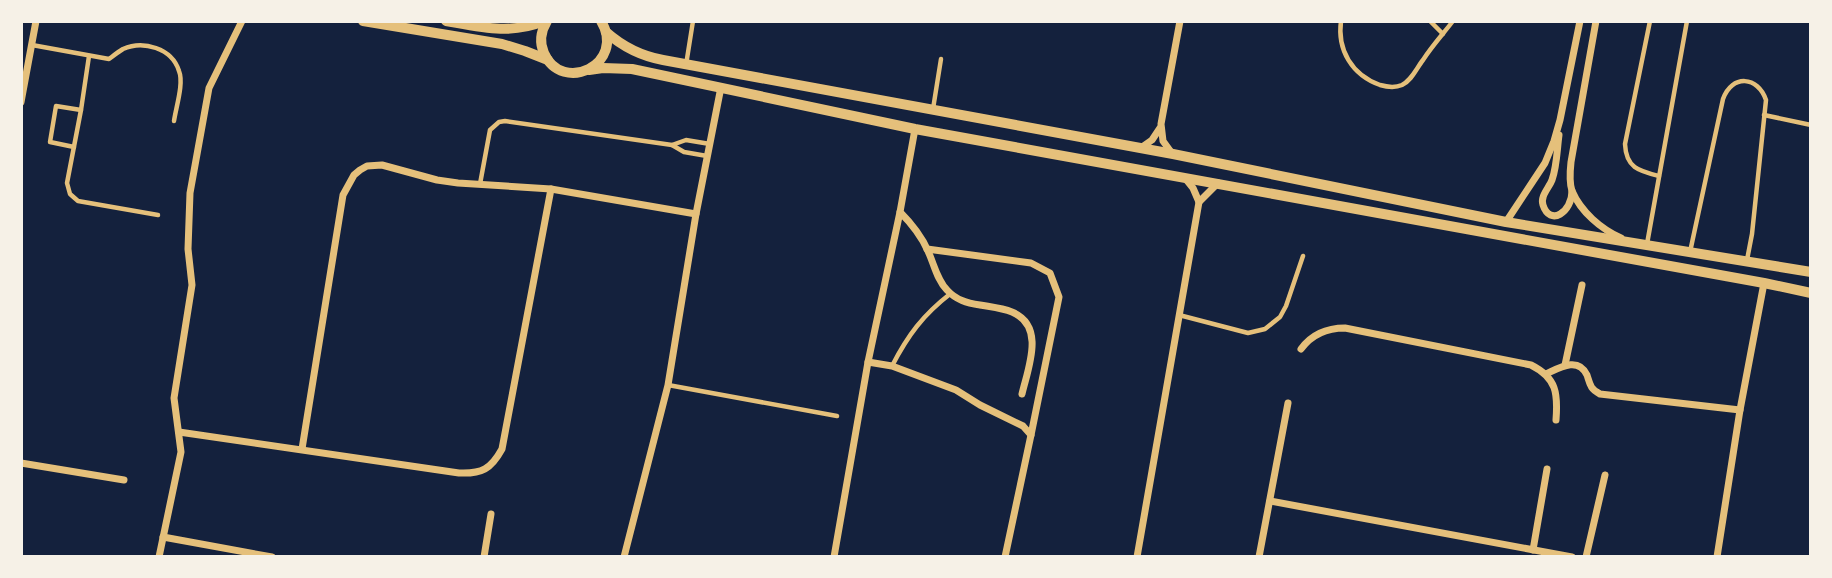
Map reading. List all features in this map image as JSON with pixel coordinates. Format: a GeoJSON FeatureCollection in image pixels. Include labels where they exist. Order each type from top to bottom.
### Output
{"type":"FeatureCollection","features":[{"type":"Feature","properties":{"kind":"street"},"geometry":{"type":"LineString","coordinates":[[21,102],[36,21]]}},
{"type":"Feature","properties":{"kind":"street"},"geometry":{"type":"LineString","coordinates":[[363,21],[502,44],[548,60],[562,71],[580,73],[603,68],[632,69],[915,129],[1811,293]]}},
{"type":"Feature","properties":{"kind":"street"},"geometry":{"type":"LineString","coordinates":[[446,21],[503,30],[546,21]]}},
{"type":"Feature","properties":{"kind":"street"},"geometry":{"type":"LineString","coordinates":[[546,21],[541,40],[548,60]]}},
{"type":"Feature","properties":{"kind":"street"},"geometry":{"type":"LineString","coordinates":[[589,70],[604,54],[607,40],[601,21]]}},
{"type":"Feature","properties":{"kind":"street"},"geometry":{"type":"LineString","coordinates":[[1173,154],[1163,141],[1161,124],[1180,21]]}},
{"type":"Feature","properties":{"kind":"street"},"geometry":{"type":"LineString","coordinates":[[1506,222],[1545,163],[1554,141],[1580,21]]}},
{"type":"Feature","properties":{"kind":"street"},"geometry":{"type":"LineString","coordinates":[[1560,120],[1554,172],[1542,199],[1547,212],[1556,215],[1564,212],[1570,205],[1571,162],[1596,21]]}},
{"type":"Feature","properties":{"kind":"street"},"geometry":{"type":"LineString","coordinates":[[159,557],[181,452],[174,398],[192,285],[188,249],[190,193],[209,88],[239,23]]}},
{"type":"Feature","properties":{"kind":"street"},"geometry":{"type":"LineString","coordinates":[[606,32],[616,41],[650,58],[1173,154],[1506,222],[1811,272]]}},
{"type":"Feature","properties":{"kind":"street"},"geometry":{"type":"LineString","coordinates":[[624,557],[668,385],[696,215],[721,87]]}},
{"type":"Feature","properties":{"kind":"street"},"geometry":{"type":"LineString","coordinates":[[1140,148],[1152,140],[1161,124]]}},
{"type":"Feature","properties":{"kind":"street"},"geometry":{"type":"LineString","coordinates":[[834,557],[868,362],[915,129]]}},
{"type":"Feature","properties":{"kind":"street"},"geometry":{"type":"LineString","coordinates":[[302,449],[343,195],[354,175],[367,166],[382,165],[437,180],[551,189],[696,215]]}},
{"type":"Feature","properties":{"kind":"street"},"geometry":{"type":"LineString","coordinates":[[1149,557],[1138,556],[1199,202],[1184,177]]}},
{"type":"Feature","properties":{"kind":"street"},"geometry":{"type":"LineString","coordinates":[[1199,202],[1219,183]]}},
{"type":"Feature","properties":{"kind":"street"},"geometry":{"type":"LineString","coordinates":[[179,432],[459,473],[482,472],[491,466],[502,449],[551,189]]}},
{"type":"Feature","properties":{"kind":"street"},"geometry":{"type":"LineString","coordinates":[[1572,191],[1598,224],[1632,243]]}},
{"type":"Feature","properties":{"kind":"street"},"geometry":{"type":"LineString","coordinates":[[900,212],[915,228],[943,286],[950,294],[970,303],[1014,312],[1028,325],[1033,343],[1022,394]]}},
{"type":"Feature","properties":{"kind":"street"},"geometry":{"type":"LineString","coordinates":[[927,249],[1031,263],[1051,273],[1059,297],[1005,557]]}},
{"type":"Feature","properties":{"kind":"street"},"geometry":{"type":"LineString","coordinates":[[1717,557],[1740,410],[1764,283]]}},
{"type":"Feature","properties":{"kind":"street"},"geometry":{"type":"LineString","coordinates":[[1565,365],[1582,285]]}},
{"type":"Feature","properties":{"kind":"street"},"geometry":{"type":"LineString","coordinates":[[1301,349],[1314,336],[1324,331],[1345,328],[1531,365],[1546,374],[1553,384],[1556,394],[1556,420]]}},
{"type":"Feature","properties":{"kind":"street"},"geometry":{"type":"LineString","coordinates":[[868,362],[892,366],[956,390],[979,405],[1023,426],[1031,435]]}},
{"type":"Feature","properties":{"kind":"street"},"geometry":{"type":"LineString","coordinates":[[1546,374],[1574,364],[1587,376],[1591,388],[1600,394],[1740,410]]}},
{"type":"Feature","properties":{"kind":"street"},"geometry":{"type":"LineString","coordinates":[[1259,557],[1288,404]]}},
{"type":"Feature","properties":{"kind":"street"},"geometry":{"type":"LineString","coordinates":[[21,463],[124,480]]}},
{"type":"Feature","properties":{"kind":"street"},"geometry":{"type":"LineString","coordinates":[[1533,550],[1547,469]]}},
{"type":"Feature","properties":{"kind":"street"},"geometry":{"type":"LineString","coordinates":[[1587,557],[1605,475]]}},
{"type":"Feature","properties":{"kind":"street"},"geometry":{"type":"LineString","coordinates":[[1270,501],[1572,557]]}},
{"type":"Feature","properties":{"kind":"street"},"geometry":{"type":"LineString","coordinates":[[484,557],[491,513]]}},
{"type":"Feature","properties":{"kind":"street"},"geometry":{"type":"LineString","coordinates":[[163,537],[272,557]]}},
{"type":"Feature","properties":{"kind":"lane"},"geometry":{"type":"LineString","coordinates":[[686,65],[693,21]]}},
{"type":"Feature","properties":{"kind":"lane"},"geometry":{"type":"LineString","coordinates":[[1341,21],[1341,46],[1352,66],[1370,81],[1395,87],[1413,76],[1453,21]]}},
{"type":"Feature","properties":{"kind":"lane"},"geometry":{"type":"LineString","coordinates":[[1430,21],[1443,34]]}},
{"type":"Feature","properties":{"kind":"lane"},"geometry":{"type":"LineString","coordinates":[[1650,21],[1625,151],[1627,158],[1637,169],[1659,176]]}},
{"type":"Feature","properties":{"kind":"lane"},"geometry":{"type":"LineString","coordinates":[[1647,245],[1687,21]]}},
{"type":"Feature","properties":{"kind":"lane"},"geometry":{"type":"LineString","coordinates":[[31,45],[109,59],[122,50],[139,45],[156,47],[171,57],[180,71],[180,91],[174,121]]}},
{"type":"Feature","properties":{"kind":"lane"},"geometry":{"type":"LineString","coordinates":[[89,56],[68,183],[70,194],[78,201],[158,215]]}},
{"type":"Feature","properties":{"kind":"lane"},"geometry":{"type":"LineString","coordinates":[[933,110],[941,60]]}},
{"type":"Feature","properties":{"kind":"lane"},"geometry":{"type":"LineString","coordinates":[[1689,253],[1726,91],[1731,84],[1748,81],[1758,86],[1766,100],[1747,262]]}},
{"type":"Feature","properties":{"kind":"lane"},"geometry":{"type":"LineString","coordinates":[[74,147],[50,142],[56,106],[81,110]]}},
{"type":"Feature","properties":{"kind":"lane"},"geometry":{"type":"LineString","coordinates":[[1764,115],[1811,125]]}},
{"type":"Feature","properties":{"kind":"lane"},"geometry":{"type":"LineString","coordinates":[[480,184],[491,130],[505,121],[672,145],[684,152],[707,156]]}},
{"type":"Feature","properties":{"kind":"lane"},"geometry":{"type":"LineString","coordinates":[[672,145],[687,140],[710,144]]}},
{"type":"Feature","properties":{"kind":"lane"},"geometry":{"type":"LineString","coordinates":[[1179,314],[1248,332],[1265,330],[1280,317],[1286,306],[1303,256]]}},
{"type":"Feature","properties":{"kind":"lane"},"geometry":{"type":"LineString","coordinates":[[892,366],[902,346],[924,316],[950,294]]}},
{"type":"Feature","properties":{"kind":"lane"},"geometry":{"type":"LineString","coordinates":[[668,385],[837,416]]}}]}
